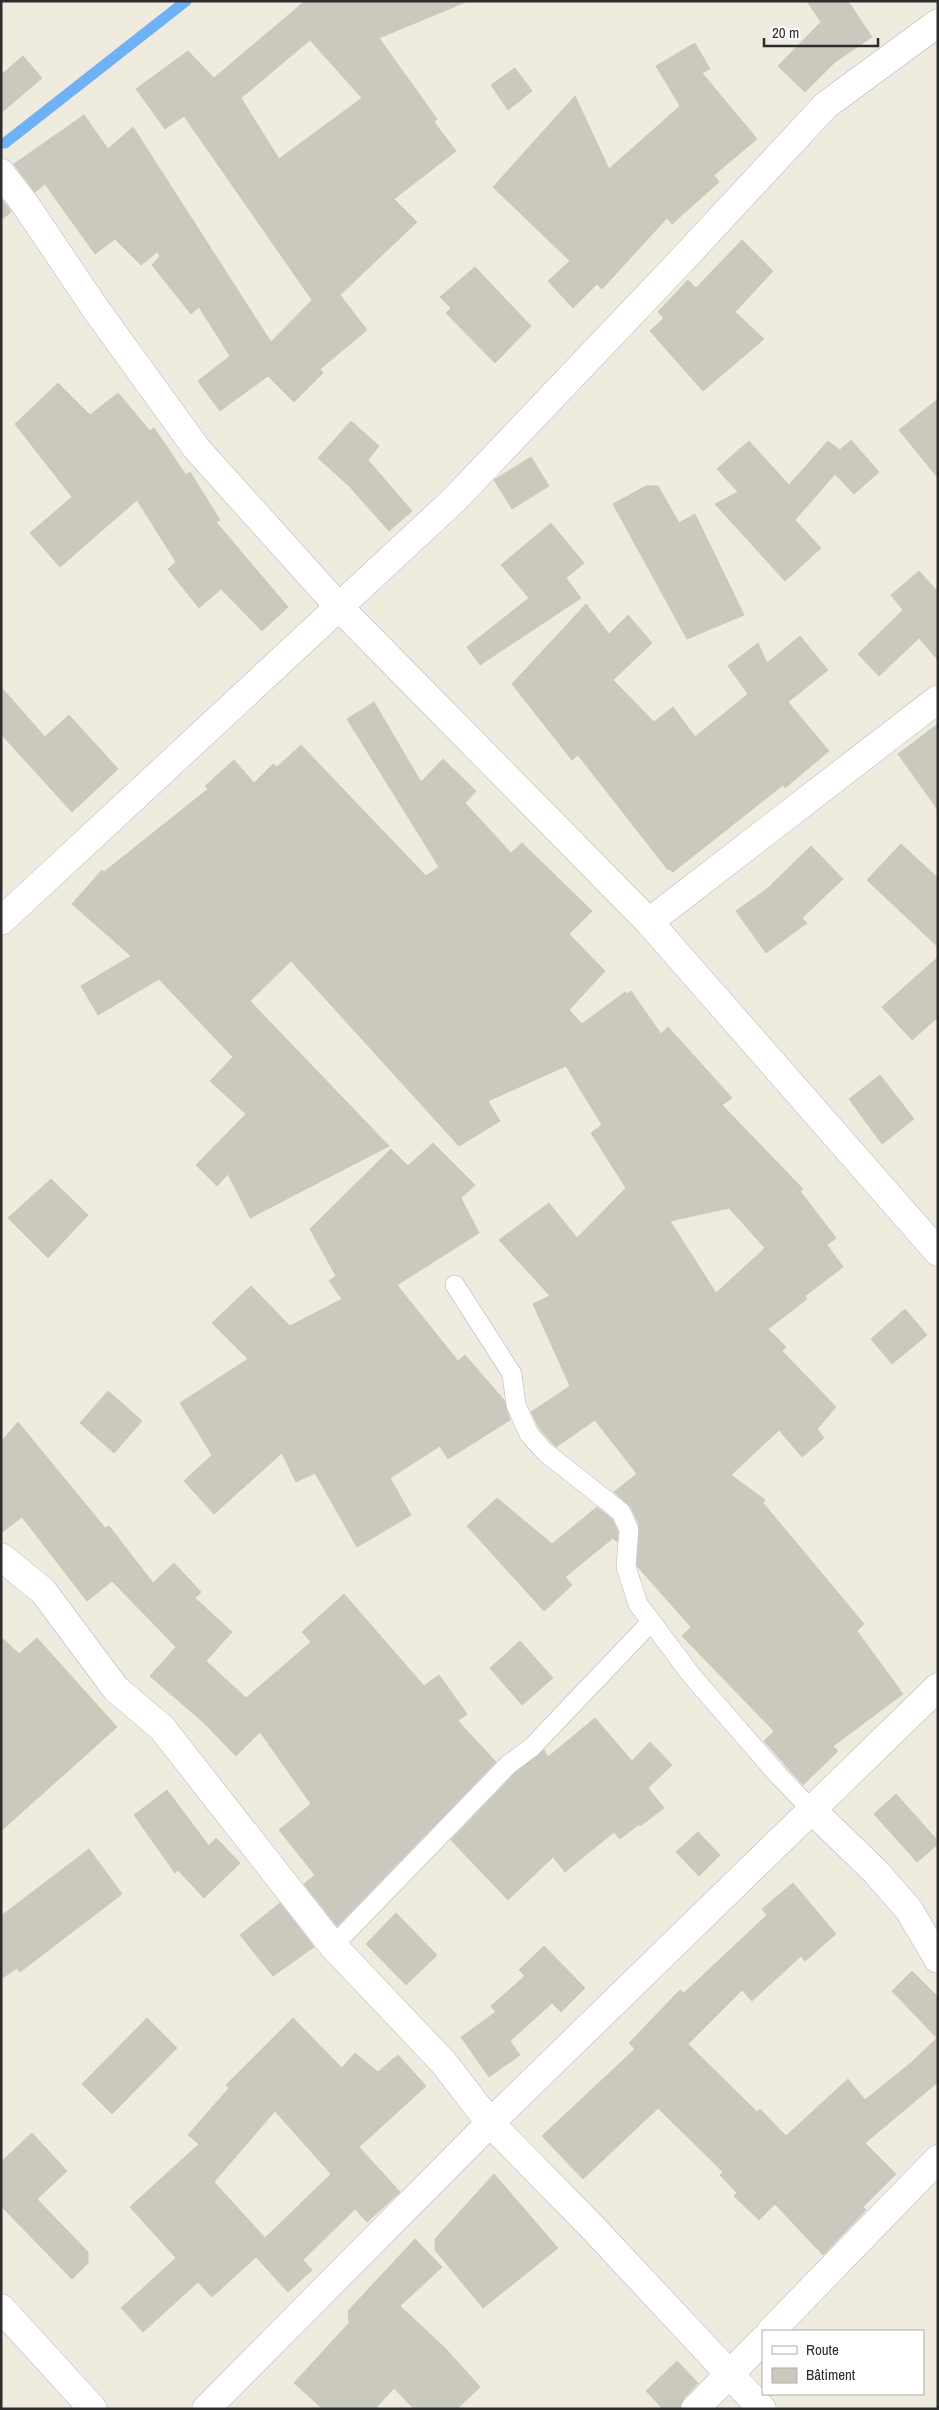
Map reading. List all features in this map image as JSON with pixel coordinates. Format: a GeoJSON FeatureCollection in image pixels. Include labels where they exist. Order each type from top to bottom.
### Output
{"type":"FeatureCollection","features":[{"type":"Feature","properties":{"kind":"street"},"geometry":{"type":"LineString","coordinates":[[1,921],[454,500],[826,105],[938,23]]}},
{"type":"Feature","properties":{"kind":"street"},"geometry":{"type":"LineString","coordinates":[[1,173],[25,204],[96,311],[197,449],[339,607],[649,922],[938,1252]]}},
{"type":"Feature","properties":{"kind":"street"},"geometry":{"type":"LineString","coordinates":[[649,922],[938,699]]}},
{"type":"Feature","properties":{"kind":"street"},"geometry":{"type":"LineString","coordinates":[[1,1557],[43,1591],[116,1689],[162,1728],[333,1946],[444,2063],[490,2122],[730,2373],[762,2409]]}},
{"type":"Feature","properties":{"kind":"street"},"geometry":{"type":"LineString","coordinates":[[206,2409],[490,2122],[938,1687]]}},
{"type":"Feature","properties":{"kind":"street"},"geometry":{"type":"LineString","coordinates":[[811,1809],[876,1872],[909,1910],[938,1959]]}},
{"type":"Feature","properties":{"kind":"street"},"geometry":{"type":"LineString","coordinates":[[772,2330],[938,2159]]}},
{"type":"Feature","properties":{"kind":"street"},"geometry":{"type":"LineString","coordinates":[[1,2308],[93,2409]]}},
{"type":"Feature","properties":{"kind":"street"},"geometry":{"type":"LineString","coordinates":[[695,2409],[762,2341]]}},
{"type":"Feature","properties":{"kind":"lane"},"geometry":{"type":"LineString","coordinates":[[455,1285],[512,1374],[516,1405],[529,1434],[545,1452],[621,1512],[629,1530],[625,1553],[628,1579],[638,1604],[728,1717],[778,1776],[811,1809]]}},
{"type":"Feature","properties":{"kind":"lane"},"geometry":{"type":"LineString","coordinates":[[333,1946],[509,1764],[532,1747],[651,1622]]}},
{"type":"Feature","properties":{"kind":"building"},"geometry":{"type":"Polygon","coordinates":[[[305,1],[468,1],[379,38],[437,119],[434,122],[456,151],[394,199],[417,222],[340,295],[367,330],[320,369],[323,373],[294,402],[268,376],[220,411],[198,381],[230,356],[199,307],[191,314],[152,265],[160,256],[157,252],[141,265],[115,239],[95,254],[45,184],[35,192],[14,164],[84,115],[108,149],[133,127],[271,342],[312,300],[184,116],[165,129],[136,89],[188,51],[214,78],[305,1]],[[310,40],[241,98],[279,159],[362,98],[310,40]]]}},
{"type":"Feature","properties":{"kind":"building"},"geometry":{"type":"Polygon","coordinates":[[[807,1],[848,1],[872,37],[835,62],[805,92],[778,66],[821,22],[807,1]]]}},
{"type":"Feature","properties":{"kind":"building"},"geometry":{"type":"Polygon","coordinates":[[[695,43],[710,69],[702,73],[757,139],[714,175],[719,182],[672,224],[667,218],[602,289],[597,284],[573,308],[548,281],[570,261],[493,187],[575,96],[609,169],[680,106],[656,66],[695,43]]]}},
{"type":"Feature","properties":{"kind":"building"},"geometry":{"type":"Polygon","coordinates":[[[23,56],[42,78],[1,113],[1,75],[23,56]]]}},
{"type":"Feature","properties":{"kind":"building"},"geometry":{"type":"Polygon","coordinates":[[[515,68],[532,91],[508,110],[491,85],[515,68]]]}},
{"type":"Feature","properties":{"kind":"building"},"geometry":{"type":"Polygon","coordinates":[[[1,199],[11,212],[1,220],[1,199]]]}},
{"type":"Feature","properties":{"kind":"building"},"geometry":{"type":"Polygon","coordinates":[[[742,240],[773,271],[735,312],[764,339],[703,391],[650,331],[664,318],[658,312],[688,280],[696,288],[742,240]]]}},
{"type":"Feature","properties":{"kind":"building"},"geometry":{"type":"Polygon","coordinates":[[[475,267],[531,326],[495,363],[446,313],[451,308],[440,297],[475,267]]]}},
{"type":"Feature","properties":{"kind":"building"},"geometry":{"type":"Polygon","coordinates":[[[58,383],[90,415],[118,393],[150,431],[154,428],[186,475],[190,472],[220,520],[216,522],[288,607],[262,631],[221,589],[199,608],[168,569],[176,562],[137,500],[60,567],[30,533],[72,497],[15,424],[58,383]]]}},
{"type":"Feature","properties":{"kind":"building"},"geometry":{"type":"Polygon","coordinates":[[[938,399],[938,478],[899,430],[938,399]]]}},
{"type":"Feature","properties":{"kind":"building"},"geometry":{"type":"Polygon","coordinates":[[[351,421],[379,446],[368,460],[412,511],[389,531],[349,486],[318,458],[351,421]]]}},
{"type":"Feature","properties":{"kind":"building"},"geometry":{"type":"Polygon","coordinates":[[[851,440],[879,472],[854,494],[835,474],[795,520],[821,548],[785,581],[715,504],[738,492],[717,469],[749,441],[789,485],[828,441],[840,450],[851,440]]]}},
{"type":"Feature","properties":{"kind":"building"},"geometry":{"type":"Polygon","coordinates":[[[531,457],[549,486],[512,509],[494,480],[531,457]]]}},
{"type":"Feature","properties":{"kind":"building"},"geometry":{"type":"Polygon","coordinates":[[[646,486],[658,486],[679,523],[695,514],[744,615],[687,639],[613,504],[646,486]]]}},
{"type":"Feature","properties":{"kind":"building"},"geometry":{"type":"Polygon","coordinates":[[[551,523],[584,563],[566,578],[581,598],[480,665],[467,647],[529,598],[501,565],[551,523]]]}},
{"type":"Feature","properties":{"kind":"building"},"geometry":{"type":"Polygon","coordinates":[[[919,571],[938,592],[938,660],[919,638],[879,676],[858,654],[903,610],[891,595],[919,571]]]}},
{"type":"Feature","properties":{"kind":"building"},"geometry":{"type":"Polygon","coordinates":[[[586,604],[609,634],[628,615],[652,643],[613,680],[654,722],[673,707],[695,737],[748,694],[728,666],[758,643],[767,663],[800,636],[828,670],[788,702],[829,751],[785,788],[783,785],[673,872],[668,870],[578,755],[572,760],[512,684],[586,604]]]}},
{"type":"Feature","properties":{"kind":"building"},"geometry":{"type":"Polygon","coordinates":[[[1,687],[45,737],[69,715],[118,769],[72,812],[1,734],[1,687]]]}},
{"type":"Feature","properties":{"kind":"building"},"geometry":{"type":"Polygon","coordinates":[[[374,702],[421,782],[443,759],[476,791],[465,803],[511,853],[522,843],[592,911],[569,934],[605,971],[569,1010],[582,1024],[625,992],[627,994],[631,991],[661,1034],[668,1027],[732,1098],[722,1105],[803,1189],[800,1191],[836,1238],[827,1245],[843,1267],[805,1296],[807,1299],[768,1329],[786,1347],[782,1351],[836,1407],[817,1429],[824,1438],[802,1457],[779,1430],[731,1475],[765,1500],[763,1503],[864,1624],[857,1631],[903,1694],[833,1746],[838,1751],[803,1785],[764,1741],[774,1731],[682,1636],[691,1627],[637,1566],[639,1525],[631,1507],[614,1492],[637,1474],[595,1420],[556,1447],[539,1428],[531,1412],[570,1386],[533,1304],[550,1296],[499,1240],[549,1203],[577,1238],[626,1188],[591,1133],[602,1125],[566,1066],[488,1101],[500,1121],[459,1146],[291,961],[250,1001],[389,1146],[250,1218],[228,1174],[217,1186],[196,1165],[246,1114],[210,1081],[233,1057],[159,979],[98,1015],[81,986],[131,956],[72,904],[102,870],[104,872],[208,789],[205,786],[234,760],[254,783],[273,764],[277,767],[301,745],[426,876],[439,867],[347,719],[374,702]],[[729,1208],[670,1221],[716,1293],[765,1248],[729,1208]]]}},
{"type":"Feature","properties":{"kind":"building"},"geometry":{"type":"Polygon","coordinates":[[[938,724],[938,810],[898,754],[938,724]]]}},
{"type":"Feature","properties":{"kind":"building"},"geometry":{"type":"Polygon","coordinates":[[[901,844],[938,878],[938,947],[867,880],[901,844]]]}},
{"type":"Feature","properties":{"kind":"building"},"geometry":{"type":"Polygon","coordinates":[[[811,846],[843,879],[802,918],[807,923],[766,953],[736,911],[768,888],[811,846]]]}},
{"type":"Feature","properties":{"kind":"building"},"geometry":{"type":"Polygon","coordinates":[[[938,957],[938,1017],[912,1040],[882,1007],[938,957]]]}},
{"type":"Feature","properties":{"kind":"building"},"geometry":{"type":"Polygon","coordinates":[[[880,1075],[914,1119],[882,1144],[849,1099],[880,1075]]]}},
{"type":"Feature","properties":{"kind":"building"},"geometry":{"type":"Polygon","coordinates":[[[433,1143],[475,1185],[461,1198],[479,1233],[397,1285],[458,1361],[465,1355],[504,1400],[510,1420],[448,1459],[440,1446],[390,1478],[411,1515],[357,1547],[315,1473],[296,1482],[282,1453],[214,1514],[184,1481],[212,1455],[180,1403],[248,1359],[212,1323],[251,1286],[290,1326],[342,1299],[329,1281],[336,1276],[310,1229],[391,1149],[408,1166],[433,1143]]]}},
{"type":"Feature","properties":{"kind":"building"},"geometry":{"type":"Polygon","coordinates":[[[51,1179],[88,1215],[48,1258],[8,1218],[51,1179]]]}},
{"type":"Feature","properties":{"kind":"building"},"geometry":{"type":"Polygon","coordinates":[[[905,1309],[927,1335],[892,1364],[871,1339],[905,1309]]]}},
{"type":"Feature","properties":{"kind":"building"},"geometry":{"type":"Polygon","coordinates":[[[108,1391],[142,1421],[114,1453],[80,1423],[108,1391]]]}},
{"type":"Feature","properties":{"kind":"building"},"geometry":{"type":"Polygon","coordinates":[[[18,1422],[105,1528],[109,1526],[153,1583],[174,1563],[201,1592],[195,1598],[232,1632],[206,1661],[246,1698],[311,1642],[302,1632],[344,1594],[424,1686],[439,1675],[467,1714],[458,1721],[496,1762],[337,1926],[304,1884],[315,1875],[279,1830],[311,1804],[260,1732],[236,1756],[204,1723],[150,1676],[176,1647],[112,1581],[87,1601],[22,1517],[1,1533],[1,1442],[18,1422]]]}},
{"type":"Feature","properties":{"kind":"building"},"geometry":{"type":"Polygon","coordinates":[[[497,1498],[552,1544],[597,1507],[612,1519],[618,1532],[617,1542],[613,1538],[565,1577],[572,1585],[544,1611],[467,1526],[497,1498]]]}},
{"type":"Feature","properties":{"kind":"building"},"geometry":{"type":"Polygon","coordinates":[[[1,1637],[19,1654],[37,1638],[117,1727],[1,1831],[1,1637]]]}},
{"type":"Feature","properties":{"kind":"building"},"geometry":{"type":"Polygon","coordinates":[[[520,1641],[553,1678],[522,1705],[490,1668],[520,1641]]]}},
{"type":"Feature","properties":{"kind":"building"},"geometry":{"type":"Polygon","coordinates":[[[595,1718],[632,1761],[650,1742],[672,1765],[648,1788],[664,1808],[620,1839],[614,1832],[565,1872],[553,1857],[508,1900],[451,1840],[516,1772],[544,1750],[548,1757],[595,1718]]]}},
{"type":"Feature","properties":{"kind":"building"},"geometry":{"type":"Polygon","coordinates":[[[167,1790],[209,1846],[216,1838],[240,1863],[204,1898],[178,1870],[175,1873],[134,1815],[167,1790]]]}},
{"type":"Feature","properties":{"kind":"building"},"geometry":{"type":"Polygon","coordinates":[[[896,1794],[938,1841],[938,1844],[917,1862],[874,1814],[896,1794]]]}},
{"type":"Feature","properties":{"kind":"building"},"geometry":{"type":"Polygon","coordinates":[[[698,1832],[720,1855],[699,1876],[676,1852],[698,1832]]]}},
{"type":"Feature","properties":{"kind":"building"},"geometry":{"type":"Polygon","coordinates":[[[89,1849],[122,1894],[20,1972],[17,1968],[1,1979],[1,1916],[89,1849]]]}},
{"type":"Feature","properties":{"kind":"building"},"geometry":{"type":"Polygon","coordinates":[[[793,1883],[836,1934],[805,1961],[801,1956],[752,2001],[742,1990],[688,2044],[757,2112],[760,2109],[786,2136],[848,2079],[865,2100],[912,2062],[937,2038],[892,1991],[912,1971],[938,1997],[938,2082],[865,2143],[896,2174],[863,2207],[866,2210],[823,2255],[775,2204],[759,2220],[734,2196],[737,2193],[720,2175],[723,2172],[658,2108],[583,2179],[542,2136],[635,2049],[629,2043],[680,1990],[684,1993],[767,1915],[762,1909],[793,1883]]]}},
{"type":"Feature","properties":{"kind":"building"},"geometry":{"type":"Polygon","coordinates":[[[280,1903],[314,1947],[273,1976],[240,1935],[280,1903]]]}},
{"type":"Feature","properties":{"kind":"building"},"geometry":{"type":"Polygon","coordinates":[[[396,1913],[437,1955],[406,1985],[366,1944],[396,1913]]]}},
{"type":"Feature","properties":{"kind":"building"},"geometry":{"type":"Polygon","coordinates":[[[544,1946],[585,1988],[561,2012],[552,2003],[510,2041],[520,2055],[489,2077],[461,2037],[496,2012],[491,2006],[525,1976],[519,1970],[544,1946]]]}},
{"type":"Feature","properties":{"kind":"building"},"geometry":{"type":"Polygon","coordinates":[[[147,2018],[177,2048],[112,2114],[82,2084],[147,2018]]]}},
{"type":"Feature","properties":{"kind":"building"},"geometry":{"type":"Polygon","coordinates":[[[293,2018],[342,2068],[355,2053],[378,2072],[398,2055],[426,2086],[359,2147],[400,2192],[367,2222],[355,2209],[303,2260],[312,2270],[288,2292],[256,2257],[212,2297],[198,2282],[143,2332],[121,2308],[176,2258],[130,2207],[199,2144],[188,2135],[229,2088],[226,2085],[293,2018]],[[275,2111],[214,2182],[265,2238],[331,2174],[275,2111]]]}},
{"type":"Feature","properties":{"kind":"building"},"geometry":{"type":"Polygon","coordinates":[[[32,2133],[67,2171],[37,2199],[88,2252],[88,2263],[72,2279],[1,2206],[1,2162],[32,2133]]]}},
{"type":"Feature","properties":{"kind":"building"},"geometry":{"type":"Polygon","coordinates":[[[494,2174],[558,2248],[483,2308],[435,2250],[435,2239],[494,2174]]]}},
{"type":"Feature","properties":{"kind":"building"},"geometry":{"type":"Polygon","coordinates":[[[415,2239],[442,2267],[400,2306],[446,2349],[480,2387],[457,2409],[414,2409],[394,2388],[375,2409],[323,2409],[294,2383],[349,2323],[348,2311],[415,2239]]]}},
{"type":"Feature","properties":{"kind":"building"},"geometry":{"type":"Polygon","coordinates":[[[677,2361],[698,2383],[684,2398],[680,2409],[663,2409],[646,2391],[677,2361]]]}},
{"type":"Feature","properties":{"kind":"waterway"},"geometry":{"type":"LineString","coordinates":[[5,143],[186,1]]}}]}
